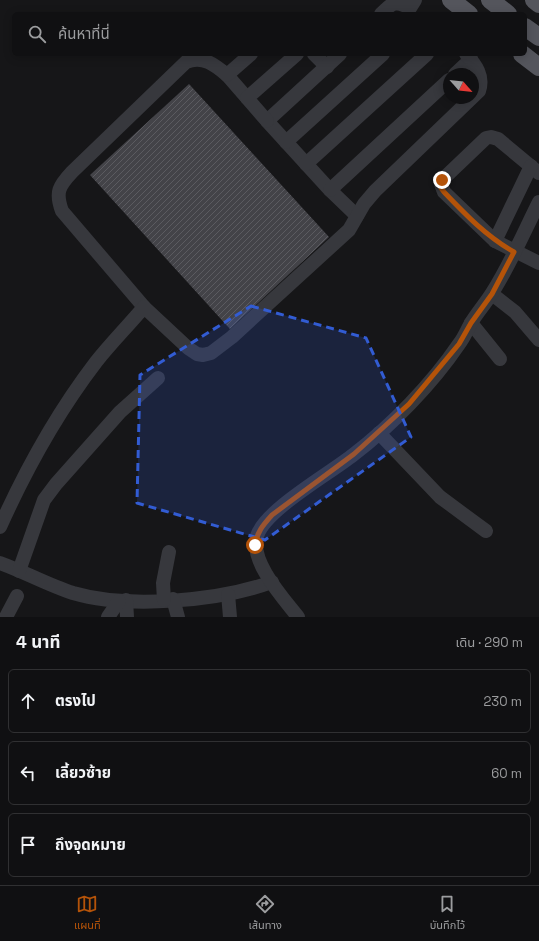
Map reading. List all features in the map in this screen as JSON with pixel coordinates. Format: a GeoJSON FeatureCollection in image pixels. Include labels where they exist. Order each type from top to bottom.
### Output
{"type":"FeatureCollection","features":[{"type":"Feature","properties":{"kind":"main road"},"geometry":{"type":"LineString","coordinates":[[451,0],[466,12]]}},
{"type":"Feature","properties":{"kind":"main road"},"geometry":{"type":"LineString","coordinates":[[490,0],[505,12]]}},
{"type":"Feature","properties":{"kind":"main road"},"geometry":{"type":"LineString","coordinates":[[534,0],[539,4]]}},
{"type":"Feature","properties":{"kind":"main road"},"geometry":{"type":"LineString","coordinates":[[527,28],[539,37]]}},
{"type":"Feature","properties":{"kind":"main road"},"geometry":{"type":"LineString","coordinates":[[525,56],[539,67]]}},
{"type":"Feature","properties":{"kind":"street"},"geometry":{"type":"LineString","coordinates":[[383,12],[392,4],[396,3],[414,7]]}},
{"type":"Feature","properties":{"kind":"street"},"geometry":{"type":"LineString","coordinates":[[227,75],[249,56]]}},
{"type":"Feature","properties":{"kind":"street"},"geometry":{"type":"LineString","coordinates":[[247,98],[295,56]]}},
{"type":"Feature","properties":{"kind":"street"},"geometry":{"type":"LineString","coordinates":[[316,56],[327,67]]}},
{"type":"Feature","properties":{"kind":"street"},"geometry":{"type":"LineString","coordinates":[[267,121],[338,56]]}},
{"type":"Feature","properties":{"kind":"street"},"geometry":{"type":"LineString","coordinates":[[286,142],[381,56]]}},
{"type":"Feature","properties":{"kind":"street"},"geometry":{"type":"LineString","coordinates":[[306,164],[425,56]]}},
{"type":"Feature","properties":{"kind":"street"},"geometry":{"type":"LineString","coordinates":[[357,216],[306,164],[227,75],[214,64],[192,59],[186,62],[72,172],[59,189],[58,198],[62,211],[144,307],[188,348],[197,354],[211,354],[232,337],[349,230],[357,216],[376,191],[479,91],[482,83],[481,75],[469,57],[460,68]]}},
{"type":"Feature","properties":{"kind":"street"},"geometry":{"type":"LineString","coordinates":[[330,190],[443,86]]}},
{"type":"Feature","properties":{"kind":"street"},"geometry":{"type":"LineString","coordinates":[[495,241],[535,170],[498,139],[491,137],[486,138],[442,180],[441,188],[495,241],[514,252],[539,263]]}},
{"type":"Feature","properties":{"kind":"street"},"geometry":{"type":"LineString","coordinates":[[298,617],[272,582],[256,551],[257,536],[262,526],[280,508],[342,463],[379,433],[429,381],[459,344],[471,323],[492,294],[539,202]]}},
{"type":"Feature","properties":{"kind":"street"},"geometry":{"type":"LineString","coordinates":[[492,294],[515,312],[539,340]]}},
{"type":"Feature","properties":{"kind":"street"},"geometry":{"type":"LineString","coordinates":[[0,527],[36,454],[63,409],[96,362],[144,307]]}},
{"type":"Feature","properties":{"kind":"street"},"geometry":{"type":"LineString","coordinates":[[471,323],[500,359]]}},
{"type":"Feature","properties":{"kind":"street"},"geometry":{"type":"LineString","coordinates":[[19,570],[44,500],[56,484],[120,412],[158,378]]}},
{"type":"Feature","properties":{"kind":"street"},"geometry":{"type":"LineString","coordinates":[[379,433],[440,497],[486,531]]}},
{"type":"Feature","properties":{"kind":"street"},"geometry":{"type":"LineString","coordinates":[[169,552],[163,578],[168,600],[178,617]]}},
{"type":"Feature","properties":{"kind":"street"},"geometry":{"type":"LineString","coordinates":[[0,563],[73,593],[91,597],[123,600],[168,600],[228,594],[250,590],[272,582]]}},
{"type":"Feature","properties":{"kind":"street"},"geometry":{"type":"LineString","coordinates":[[228,594],[230,617]]}},
{"type":"Feature","properties":{"kind":"street"},"geometry":{"type":"LineString","coordinates":[[6,617],[17,596]]}},
{"type":"Feature","properties":{"kind":"street"},"geometry":{"type":"LineString","coordinates":[[108,617],[123,600]]}},
{"type":"Feature","properties":{"kind":"street"},"geometry":{"type":"LineString","coordinates":[[123,600],[127,617]]}},
{"type":"Feature","properties":{"kind":"highlighted area"},"geometry":{"type":"Polygon","coordinates":[[[251,306],[366,338],[411,437],[265,540],[137,503],[140,375],[251,306]]]}},
{"type":"Feature","properties":{"kind":"building"},"geometry":{"type":"Polygon","coordinates":[[[189,84],[329,237],[230,329],[90,175],[189,84]]]}},
{"type":"Feature","properties":{"kind":"route"},"geometry":{"type":"LineString","coordinates":[[255,545],[257,536],[262,526],[272,515],[354,454],[379,433],[409,404],[459,344],[471,323],[492,294],[514,252],[495,241],[482,230],[444,192],[441,188],[442,180]]}}]}
